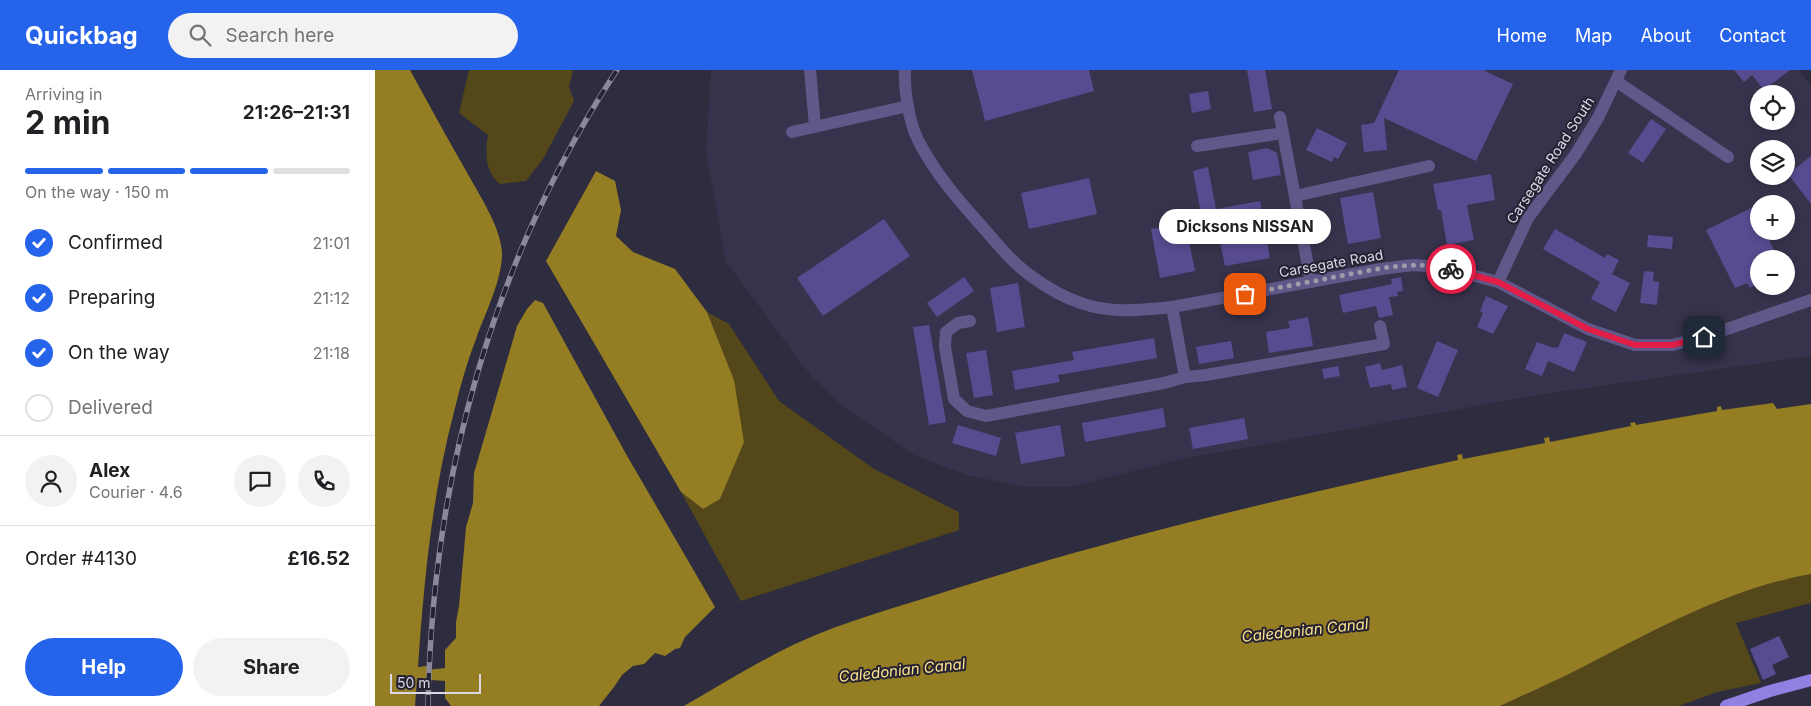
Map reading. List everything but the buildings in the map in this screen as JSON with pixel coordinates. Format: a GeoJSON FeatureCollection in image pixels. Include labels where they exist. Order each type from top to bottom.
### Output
{"type":"FeatureCollection","features":[{"type":"Feature","properties":{"kind":"main road"},"geometry":{"type":"LineString","coordinates":[[1726,706],[1811,680]]}},
{"type":"Feature","properties":{"kind":"street"},"geometry":{"type":"LineString","coordinates":[[811,70],[815,126]]}},
{"type":"Feature","properties":{"kind":"street","name":"Carsegate Road"},"geometry":{"type":"LineString","coordinates":[[905,70],[907,106],[917,139],[936,170],[963,206],[1008,256],[1031,276],[1082,304],[1112,310],[1172,307],[1381,269],[1413,265],[1441,267],[1498,282],[1588,329],[1635,345],[1672,345],[1704,337],[1811,300]]}},
{"type":"Feature","properties":{"kind":"street","name":"Carsegate Road South"},"geometry":{"type":"LineString","coordinates":[[1498,282],[1528,218],[1575,155],[1598,118],[1618,76],[1728,157]]}},
{"type":"Feature","properties":{"kind":"street"},"geometry":{"type":"LineString","coordinates":[[792,132],[907,106]]}},
{"type":"Feature","properties":{"kind":"street"},"geometry":{"type":"LineString","coordinates":[[1280,117],[1311,282]]}},
{"type":"Feature","properties":{"kind":"street"},"geometry":{"type":"LineString","coordinates":[[1197,146],[1283,133]]}},
{"type":"Feature","properties":{"kind":"street"},"geometry":{"type":"LineString","coordinates":[[1295,196],[1429,166]]}},
{"type":"Feature","properties":{"kind":"street"},"geometry":{"type":"LineString","coordinates":[[1172,307],[1185,377]]}},
{"type":"Feature","properties":{"kind":"street"},"geometry":{"type":"LineString","coordinates":[[970,321],[958,323],[946,332],[945,347],[954,399],[967,411],[986,416],[1164,383],[1185,377],[1384,344],[1380,326]]}},
{"type":"Feature","properties":{"kind":"shaded area"},"geometry":{"type":"Polygon","coordinates":[[[469,70],[573,70],[569,87],[574,101],[543,159],[526,181],[500,184],[495,179],[487,162],[488,135],[459,113],[469,70]]]}},
{"type":"Feature","properties":{"kind":"shaded area"},"geometry":{"type":"Polygon","coordinates":[[[711,70],[1798,70],[1811,85],[1811,356],[1537,395],[1182,459],[1070,487],[1024,487],[966,475],[914,455],[841,405],[811,376],[726,262],[706,152],[711,70]]]}},
{"type":"Feature","properties":{"kind":"shaded area"},"geometry":{"type":"Polygon","coordinates":[[[707,312],[729,324],[779,401],[874,469],[959,512],[959,530],[741,601],[681,492],[703,509],[734,380],[707,312]]]}},
{"type":"Feature","properties":{"kind":"shaded area"},"geometry":{"type":"Polygon","coordinates":[[[1811,574],[1811,603],[1736,623],[1761,683],[1717,692],[1679,706],[1500,706],[1563,677],[1666,625],[1722,600],[1780,581],[1811,574]]]}},
{"type":"Feature","properties":{"kind":"water"},"geometry":{"type":"Polygon","coordinates":[[[375,70],[410,70],[488,209],[497,231],[502,252],[502,262],[497,284],[461,384],[446,443],[426,570],[418,667],[427,666],[427,670],[445,668],[445,650],[456,638],[466,527],[473,503],[474,473],[517,326],[535,300],[543,303],[626,454],[715,607],[685,637],[680,648],[665,656],[655,653],[644,664],[633,666],[622,675],[599,706],[451,706],[445,698],[445,681],[417,679],[415,706],[375,706],[375,70]]]}},
{"type":"Feature","properties":{"kind":"water"},"geometry":{"type":"Polygon","coordinates":[[[596,171],[615,181],[621,210],[616,236],[633,252],[675,269],[707,312],[734,380],[744,442],[720,499],[703,509],[681,492],[546,261],[596,171]]]}},
{"type":"Feature","properties":{"kind":"water","name":"Caledonian Canal"},"geometry":{"type":"Polygon","coordinates":[[[1773,403],[1777,409],[1811,404],[1811,574],[1780,581],[1722,600],[1666,625],[1563,677],[1500,706],[684,706],[781,651],[833,628],[873,614],[1079,552],[1268,503],[1458,460],[1457,455],[1462,454],[1463,459],[1545,443],[1544,438],[1549,437],[1550,442],[1631,426],[1630,423],[1635,422],[1636,425],[1717,411],[1717,407],[1721,406],[1722,410],[1773,403]]]}},
{"type":"Feature","properties":{"kind":"railway"},"geometry":{"type":"LineString","coordinates":[[428,706],[432,621],[442,538],[457,455],[477,374],[503,295],[535,218],[573,143],[617,70]]}},
{"type":"Feature","properties":{"kind":"way so far"},"geometry":{"type":"LineString","coordinates":[[1245,294],[1381,269],[1413,265],[1451,269]]}},
{"type":"Feature","properties":{"kind":"place","name":"Dicksons NISSAN"},"geometry":{"type":"Point","coordinates":[1245,294]}},
{"type":"Feature","properties":{"kind":"route"},"geometry":{"type":"LineString","coordinates":[[1451,269],[1498,282],[1588,329],[1635,345],[1672,345],[1704,337]]}}]}
